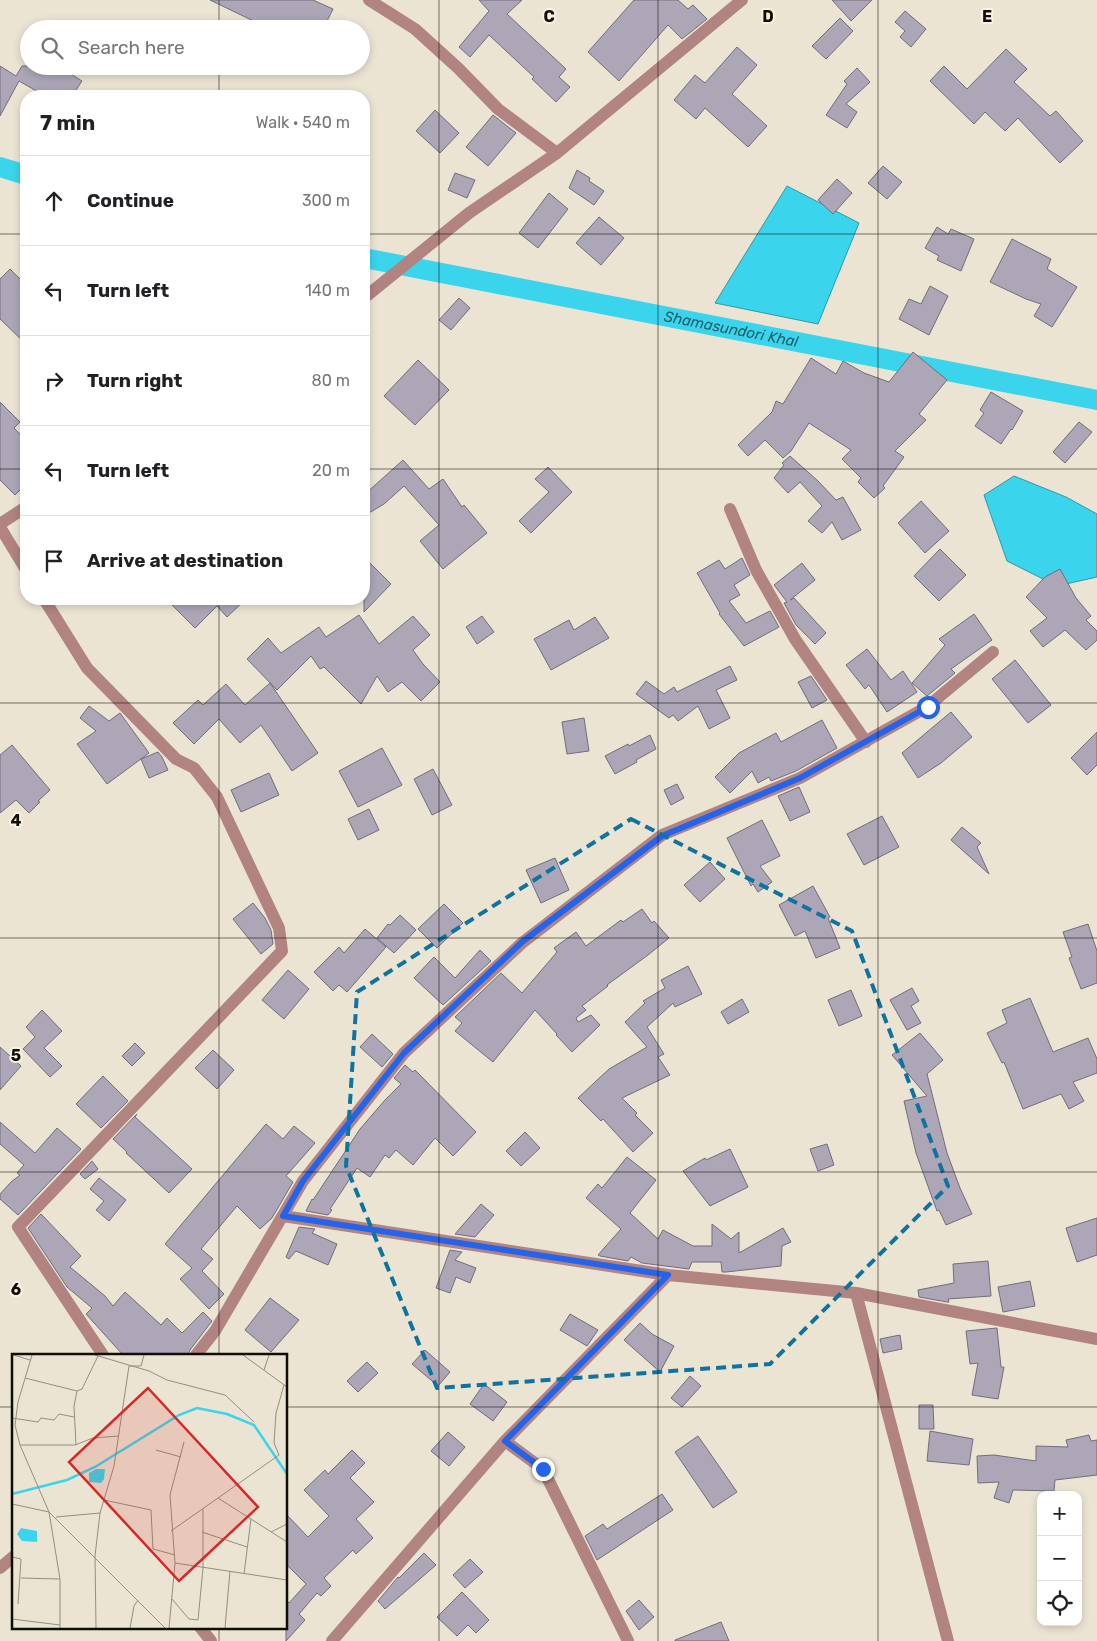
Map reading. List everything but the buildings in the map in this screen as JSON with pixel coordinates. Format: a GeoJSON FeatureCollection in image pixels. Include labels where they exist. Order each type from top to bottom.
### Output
{"type":"FeatureCollection","features":[{"type":"Feature","properties":{"kind":"street"},"geometry":{"type":"LineString","coordinates":[[368,0],[415,30],[458,68],[498,109],[557,153]]}},
{"type":"Feature","properties":{"kind":"street"},"geometry":{"type":"LineString","coordinates":[[370,293],[469,212],[557,153],[742,0]]}},
{"type":"Feature","properties":{"kind":"street"},"geometry":{"type":"LineString","coordinates":[[730,509],[756,570],[795,639],[866,742]]}},
{"type":"Feature","properties":{"kind":"street"},"geometry":{"type":"LineString","coordinates":[[20,512],[0,525],[20,560]]}},
{"type":"Feature","properties":{"kind":"street"},"geometry":{"type":"LineString","coordinates":[[48,605],[87,668],[176,759],[194,768],[217,797],[279,928],[282,951],[18,1227],[102,1354]]}},
{"type":"Feature","properties":{"kind":"street"},"geometry":{"type":"LineString","coordinates":[[197,1354],[215,1331],[303,1181],[404,1053],[522,942],[662,836],[800,778],[866,742],[928,707],[993,652]]}},
{"type":"Feature","properties":{"kind":"street"},"geometry":{"type":"LineString","coordinates":[[283,1216],[668,1275],[856,1293],[1097,1339]]}},
{"type":"Feature","properties":{"kind":"street"},"geometry":{"type":"LineString","coordinates":[[332,1641],[505,1441],[668,1275]]}},
{"type":"Feature","properties":{"kind":"street"},"geometry":{"type":"LineString","coordinates":[[856,1293],[948,1641]]}},
{"type":"Feature","properties":{"kind":"street"},"geometry":{"type":"LineString","coordinates":[[505,1441],[543,1469],[628,1641]]}},
{"type":"Feature","properties":{"kind":"street"},"geometry":{"type":"LineString","coordinates":[[0,1568],[12,1558]]}},
{"type":"Feature","properties":{"kind":"street"},"geometry":{"type":"LineString","coordinates":[[201,1628],[211,1641]]}},
{"type":"Feature","properties":{"kind":"highlighted area"},"geometry":{"type":"Polygon","coordinates":[[[631,819],[852,931],[948,1186],[770,1364],[437,1388],[346,1166],[357,992],[631,819]]]}},
{"type":"Feature","properties":{"kind":"water"},"geometry":{"type":"Polygon","coordinates":[[[787,186],[859,223],[818,324],[715,303],[787,186]]]}},
{"type":"Feature","properties":{"kind":"water"},"geometry":{"type":"Polygon","coordinates":[[[1014,476],[1066,497],[1097,514],[1097,577],[1057,586],[1007,561],[984,495],[1014,476]]]}},
{"type":"Feature","properties":{"kind":"waterway","name":"Shamasundori Khal"},"geometry":{"type":"LineString","coordinates":[[0,167],[20,173]]}},
{"type":"Feature","properties":{"kind":"waterway","name":"Shamasundori Khal"},"geometry":{"type":"LineString","coordinates":[[370,259],[1097,400]]}},
{"type":"Feature","properties":{"kind":"route"},"geometry":{"type":"LineString","coordinates":[[543,1469],[505,1441],[668,1275],[283,1216],[303,1181],[404,1053],[522,942],[662,836],[800,778],[928,707]]}}]}
